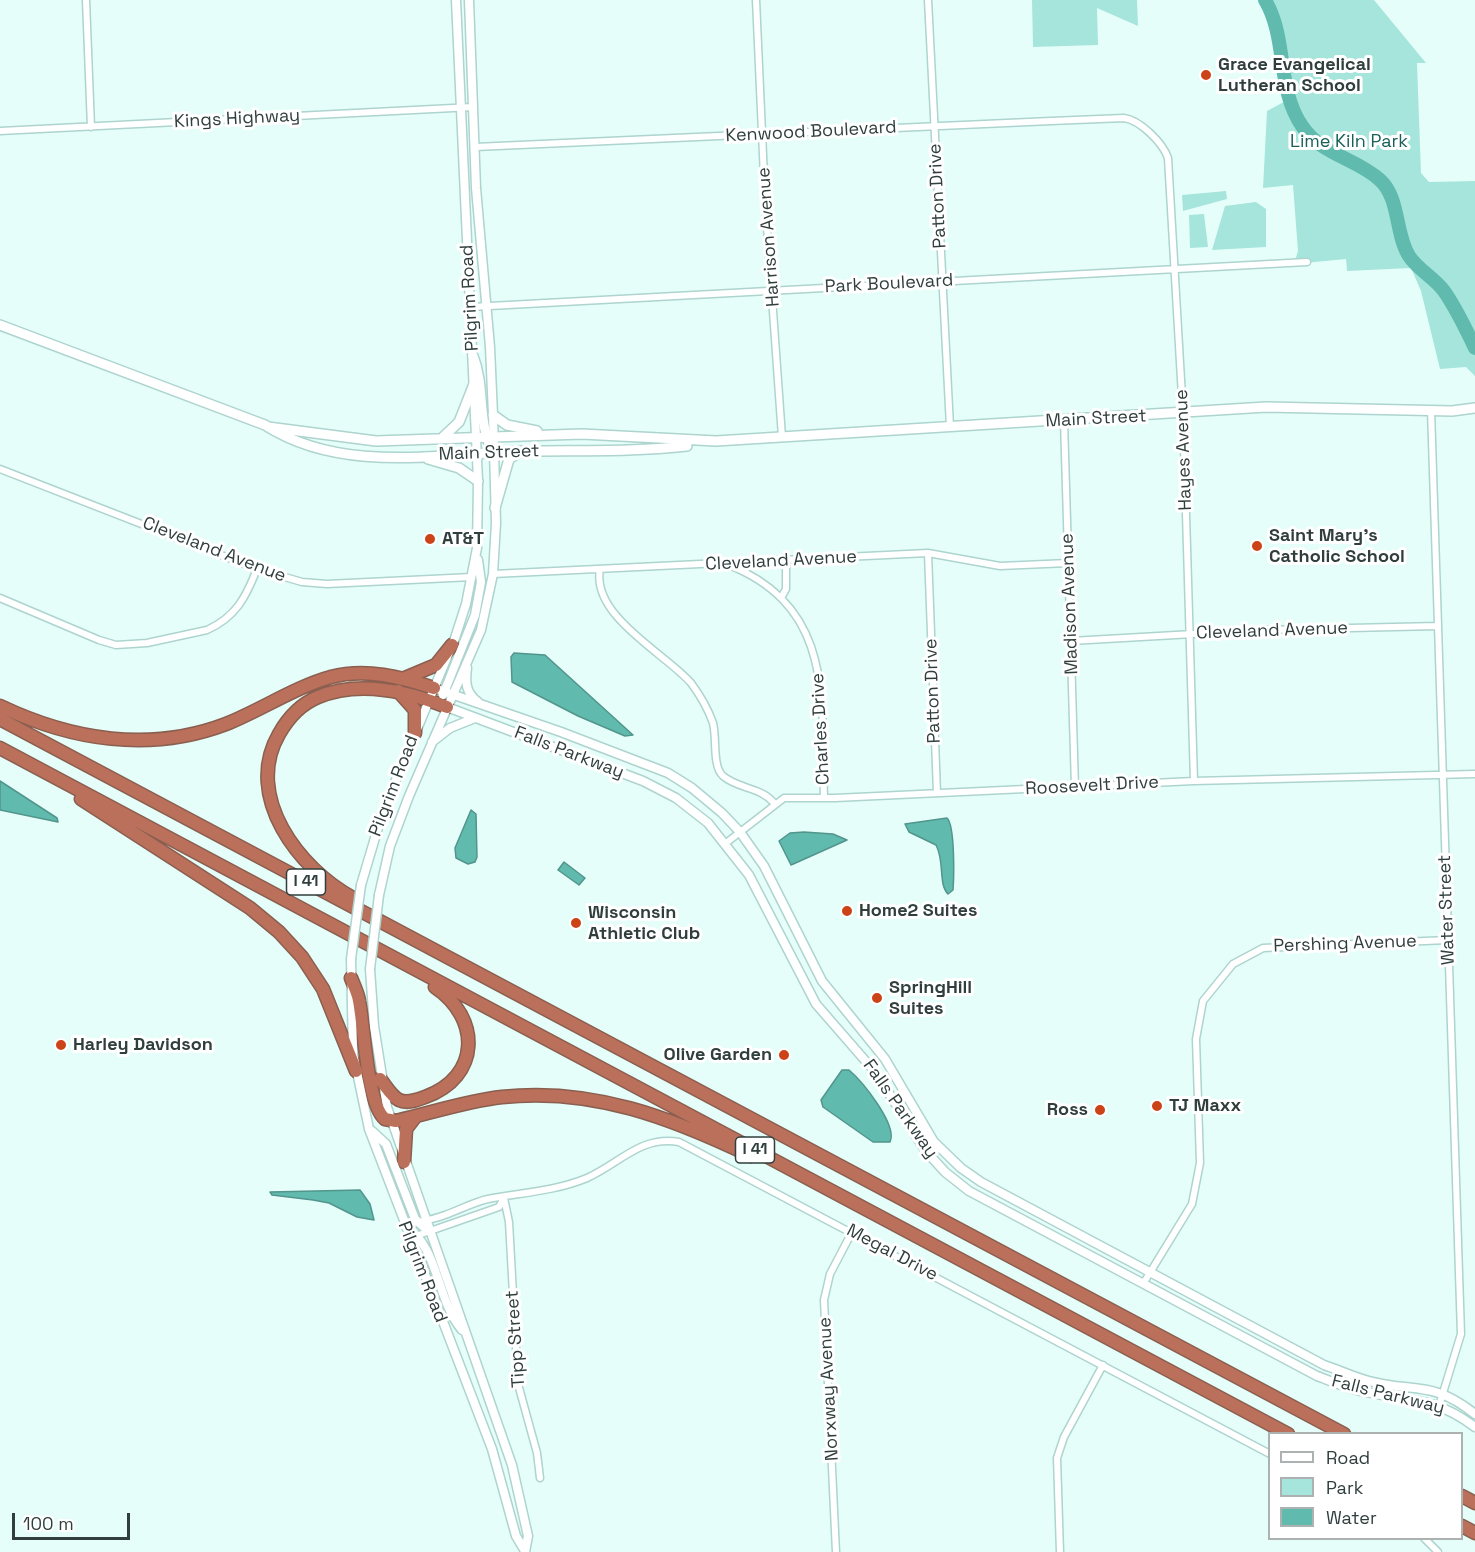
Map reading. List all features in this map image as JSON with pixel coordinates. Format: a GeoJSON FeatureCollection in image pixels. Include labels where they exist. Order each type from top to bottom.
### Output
{"type":"FeatureCollection","features":[{"type":"Feature","properties":{"kind":"highway"},"geometry":{"type":"LineString","coordinates":[[404,678],[436,665],[452,645]]}},
{"type":"Feature","properties":{"kind":"highway"},"geometry":{"type":"LineString","coordinates":[[0,706],[35,722],[71,733],[115,740],[160,740],[224,725],[330,677],[372,673],[404,678],[441,696]]}},
{"type":"Feature","properties":{"kind":"highway"},"geometry":{"type":"LineString","coordinates":[[441,696],[398,691],[355,690],[328,694],[301,707],[283,726],[270,755],[268,781],[276,816],[290,842],[312,867],[349,896],[542,999],[613,1045]]}},
{"type":"Feature","properties":{"kind":"highway"},"geometry":{"type":"LineString","coordinates":[[398,691],[415,711],[415,733]]}},
{"type":"Feature","properties":{"kind":"highway","name":"I 41"},"geometry":{"type":"LineString","coordinates":[[0,719],[1340,1432]]}},
{"type":"Feature","properties":{"kind":"highway","name":"I 41"},"geometry":{"type":"LineString","coordinates":[[0,748],[1284,1432]]}},
{"type":"Feature","properties":{"kind":"highway"},"geometry":{"type":"LineString","coordinates":[[55,778],[62,787],[250,908],[279,932],[302,957],[321,986],[339,1022],[356,1071]]}},
{"type":"Feature","properties":{"kind":"highway"},"geometry":{"type":"LineString","coordinates":[[222,867],[258,891],[429,983],[455,1003],[463,1014],[468,1037],[466,1060],[454,1079],[437,1093],[409,1102],[396,1098],[380,1079]]}},
{"type":"Feature","properties":{"kind":"highway"},"geometry":{"type":"LineString","coordinates":[[351,978],[359,998],[365,1048],[376,1104],[383,1118],[391,1121],[505,1097],[568,1096],[616,1103],[695,1129],[930,1243]]}},
{"type":"Feature","properties":{"kind":"highway"},"geometry":{"type":"LineString","coordinates":[[404,1162],[406,1129],[417,1116]]}},
{"type":"Feature","properties":{"kind":"main road","name":"Main Street"},"geometry":{"type":"LineString","coordinates":[[0,325],[268,427],[303,444],[337,453],[373,457],[660,448],[716,441],[1297,406],[1431,410],[1475,408]]}},
{"type":"Feature","properties":{"kind":"main road"},"geometry":{"type":"LineString","coordinates":[[473,356],[480,373],[485,437],[494,453]]}},
{"type":"Feature","properties":{"kind":"main road"},"geometry":{"type":"LineString","coordinates":[[441,439],[459,422],[474,384]]}},
{"type":"Feature","properties":{"kind":"main road"},"geometry":{"type":"LineString","coordinates":[[493,415],[507,425],[554,435]]}},
{"type":"Feature","properties":{"kind":"main road","name":"Main Street"},"geometry":{"type":"LineString","coordinates":[[268,427],[338,438],[376,441],[603,434],[716,441]]}},
{"type":"Feature","properties":{"kind":"main road"},"geometry":{"type":"LineString","coordinates":[[337,453],[338,438]]}},
{"type":"Feature","properties":{"kind":"main road"},"geometry":{"type":"LineString","coordinates":[[495,508],[509,459],[522,452]]}},
{"type":"Feature","properties":{"kind":"main road"},"geometry":{"type":"LineString","coordinates":[[417,456],[459,468],[478,481]]}},
{"type":"Feature","properties":{"kind":"street"},"geometry":{"type":"LineString","coordinates":[[86,0],[91,127]]}},
{"type":"Feature","properties":{"kind":"street","name":"Pilgrim Road"},"geometry":{"type":"LineString","coordinates":[[456,0],[474,384],[485,437]]}},
{"type":"Feature","properties":{"kind":"street","name":"Pilgrim Road"},"geometry":{"type":"LineString","coordinates":[[421,1221],[380,1079],[370,997],[370,969],[379,895],[393,837],[431,742],[452,645],[472,577],[477,548],[476,454],[493,415],[476,188],[469,0]]}},
{"type":"Feature","properties":{"kind":"street","name":"Harrison Avenue"},"geometry":{"type":"LineString","coordinates":[[756,0],[782,437]]}},
{"type":"Feature","properties":{"kind":"street","name":"Patton Drive"},"geometry":{"type":"LineString","coordinates":[[928,0],[951,428]]}},
{"type":"Feature","properties":{"kind":"street","name":"Kings Highway"},"geometry":{"type":"LineString","coordinates":[[0,131],[473,107]]}},
{"type":"Feature","properties":{"kind":"street","name":"Kenwood Boulevard"},"geometry":{"type":"LineString","coordinates":[[475,147],[1124,118],[1133,119],[1143,128]]}},
{"type":"Feature","properties":{"kind":"street","name":"Hayes Avenue"},"geometry":{"type":"LineString","coordinates":[[1143,128],[1167,155],[1183,414],[1194,781]]}},
{"type":"Feature","properties":{"kind":"street"},"geometry":{"type":"LineString","coordinates":[[464,189],[476,188]]}},
{"type":"Feature","properties":{"kind":"street","name":"Park Boulevard"},"geometry":{"type":"LineString","coordinates":[[471,307],[1307,262]]}},
{"type":"Feature","properties":{"kind":"street","name":"Water Street"},"geometry":{"type":"LineString","coordinates":[[1431,410],[1461,1334],[1439,1406]]}},
{"type":"Feature","properties":{"kind":"street","name":"Madison Avenue"},"geometry":{"type":"LineString","coordinates":[[1064,421],[1075,788]]}},
{"type":"Feature","properties":{"kind":"street","name":"Pilgrim Road"},"geometry":{"type":"LineString","coordinates":[[494,453],[493,574],[481,630],[468,660],[415,733],[376,830],[361,885],[351,959],[352,1040],[360,1096],[369,1118],[369,1129],[409,1239],[492,1449],[516,1536],[525,1552]]}},
{"type":"Feature","properties":{"kind":"street","name":"Cleveland Avenue"},"geometry":{"type":"LineString","coordinates":[[0,469],[257,569],[310,583],[472,577]]}},
{"type":"Feature","properties":{"kind":"street"},"geometry":{"type":"LineString","coordinates":[[441,696],[457,666],[476,615],[481,582],[477,548]]}},
{"type":"Feature","properties":{"kind":"street","name":"Patton Drive"},"geometry":{"type":"LineString","coordinates":[[928,553],[937,793]]}},
{"type":"Feature","properties":{"kind":"street","name":"Cleveland Avenue"},"geometry":{"type":"LineString","coordinates":[[493,574],[928,553],[992,565],[1068,563]]}},
{"type":"Feature","properties":{"kind":"street"},"geometry":{"type":"LineString","coordinates":[[781,598],[786,589],[786,561]]}},
{"type":"Feature","properties":{"kind":"street","name":"Charles Drive"},"geometry":{"type":"LineString","coordinates":[[726,564],[765,585],[781,598],[802,626],[818,664],[825,798]]}},
{"type":"Feature","properties":{"kind":"street"},"geometry":{"type":"LineString","coordinates":[[0,598],[99,640],[130,646],[207,630],[218,625],[242,603],[257,569]]}},
{"type":"Feature","properties":{"kind":"street"},"geometry":{"type":"LineString","coordinates":[[600,569],[600,582],[615,615],[638,639],[682,674],[699,694],[712,723],[716,740],[717,769],[724,777],[766,794],[774,803]]}},
{"type":"Feature","properties":{"kind":"street","name":"Cleveland Avenue"},"geometry":{"type":"LineString","coordinates":[[1071,641],[1189,634],[1437,626]]}},
{"type":"Feature","properties":{"kind":"street"},"geometry":{"type":"LineString","coordinates":[[468,660],[465,682],[472,698],[481,704]]}},
{"type":"Feature","properties":{"kind":"street","name":"Falls Parkway"},"geometry":{"type":"LineString","coordinates":[[441,696],[481,704],[668,773],[705,798],[740,832],[764,866],[822,981],[885,1059],[934,1142],[961,1168],[997,1192],[1324,1365],[1370,1381],[1424,1388],[1443,1394],[1475,1414]]}},
{"type":"Feature","properties":{"kind":"street","name":"Falls Parkway"},"geometry":{"type":"LineString","coordinates":[[441,696],[476,718],[590,759],[661,790],[692,808],[726,843],[759,892],[773,925],[816,1004],[876,1073],[925,1150],[945,1172],[995,1207],[1317,1376],[1360,1391],[1419,1399],[1453,1411],[1475,1427]]}},
{"type":"Feature","properties":{"kind":"street"},"geometry":{"type":"LineString","coordinates":[[431,742],[450,728],[476,718]]}},
{"type":"Feature","properties":{"kind":"street","name":"Roosevelt Drive"},"geometry":{"type":"LineString","coordinates":[[726,843],[774,803],[794,796],[825,798],[1194,781],[1475,774]]}},
{"type":"Feature","properties":{"kind":"street","name":"Pershing Avenue"},"geometry":{"type":"LineString","coordinates":[[1143,1284],[1192,1204],[1200,1163],[1196,1039],[1203,1001],[1233,964],[1263,948],[1448,940]]}},
{"type":"Feature","properties":{"kind":"street"},"geometry":{"type":"LineString","coordinates":[[369,1129],[386,1144],[421,1221],[429,1232]]}},
{"type":"Feature","properties":{"kind":"street","name":"Megal Drive"},"geometry":{"type":"LineString","coordinates":[[404,1225],[488,1199],[504,1198],[576,1182],[603,1170],[642,1145],[668,1140],[691,1148],[852,1232],[1268,1454]]}},
{"type":"Feature","properties":{"kind":"street","name":"Megal Drive"},"geometry":{"type":"LineString","coordinates":[[409,1239],[499,1208],[504,1198]]}},
{"type":"Feature","properties":{"kind":"street","name":"Tipp Street"},"geometry":{"type":"LineString","coordinates":[[504,1198],[509,1222],[518,1384],[537,1453],[540,1478]]}},
{"type":"Feature","properties":{"kind":"street"},"geometry":{"type":"LineString","coordinates":[[404,1225],[419,1235],[442,1296],[455,1321],[466,1334]]}},
{"type":"Feature","properties":{"kind":"street","name":"Pilgrim Road"},"geometry":{"type":"LineString","coordinates":[[429,1232],[512,1465],[528,1536],[525,1552]]}},
{"type":"Feature","properties":{"kind":"street","name":"Norxway Avenue"},"geometry":{"type":"LineString","coordinates":[[836,1552],[824,1300],[830,1274],[852,1232]]}},
{"type":"Feature","properties":{"kind":"street"},"geometry":{"type":"LineString","coordinates":[[1060,1550],[1057,1458],[1064,1437],[1102,1365]]}},
{"type":"Feature","properties":{"kind":"street"},"geometry":{"type":"LineString","coordinates":[[1425,1540],[1438,1552]]}},
{"type":"Feature","properties":{"kind":"green space"},"geometry":{"type":"Polygon","coordinates":[[[1032,0],[1137,0],[1138,26],[1097,8],[1098,45],[1033,47],[1032,0]]]}},
{"type":"Feature","properties":{"kind":"green space","name":"Lime Kiln Park"},"geometry":{"type":"Polygon","coordinates":[[[1272,0],[1374,0],[1426,63],[1417,63],[1421,173],[1429,182],[1475,181],[1475,376],[1466,367],[1440,369],[1421,291],[1411,268],[1347,271],[1346,259],[1294,264],[1298,251],[1293,185],[1263,188],[1267,111],[1295,96],[1287,73],[1279,24],[1272,0]]]}},
{"type":"Feature","properties":{"kind":"green space"},"geometry":{"type":"Polygon","coordinates":[[[1226,191],[1227,199],[1183,211],[1182,195],[1226,191]]]}},
{"type":"Feature","properties":{"kind":"green space"},"geometry":{"type":"Polygon","coordinates":[[[1256,202],[1266,209],[1266,247],[1212,250],[1225,206],[1256,202]]]}},
{"type":"Feature","properties":{"kind":"green space"},"geometry":{"type":"Polygon","coordinates":[[[1204,214],[1208,247],[1190,248],[1189,215],[1204,214]]]}},
{"type":"Feature","properties":{"kind":"water"},"geometry":{"type":"Polygon","coordinates":[[[514,653],[545,655],[633,735],[625,736],[578,716],[512,682],[511,657],[514,653]]]}},
{"type":"Feature","properties":{"kind":"water"},"geometry":{"type":"Polygon","coordinates":[[[0,781],[57,818],[58,822],[0,810],[0,781]]]}},
{"type":"Feature","properties":{"kind":"water"},"geometry":{"type":"Polygon","coordinates":[[[471,810],[476,814],[477,857],[475,862],[468,864],[456,858],[455,848],[471,810]]]}},
{"type":"Feature","properties":{"kind":"water"},"geometry":{"type":"Polygon","coordinates":[[[947,818],[953,840],[954,863],[953,890],[948,894],[943,885],[936,845],[909,832],[905,824],[947,818]]]}},
{"type":"Feature","properties":{"kind":"water"},"geometry":{"type":"Polygon","coordinates":[[[790,833],[833,834],[847,840],[791,865],[779,841],[790,833]]]}},
{"type":"Feature","properties":{"kind":"water"},"geometry":{"type":"Polygon","coordinates":[[[564,862],[585,878],[579,885],[558,870],[564,862]]]}},
{"type":"Feature","properties":{"kind":"water"},"geometry":{"type":"Polygon","coordinates":[[[842,1070],[849,1070],[870,1093],[889,1125],[890,1142],[873,1142],[823,1107],[821,1100],[842,1070]]]}},
{"type":"Feature","properties":{"kind":"water"},"geometry":{"type":"Polygon","coordinates":[[[360,1190],[370,1204],[374,1220],[357,1217],[329,1203],[272,1195],[270,1192],[360,1190]]]}},
{"type":"Feature","properties":{"kind":"waterway"},"geometry":{"type":"LineString","coordinates":[[1265,0],[1277,31],[1288,96],[1302,126],[1319,144],[1360,166],[1380,180],[1391,196],[1401,237],[1409,256],[1444,291],[1457,311],[1475,348]]}},
{"type":"Feature","properties":{"kind":"place","name":"Grace Evangelical Lutheran School"},"geometry":{"type":"Point","coordinates":[1206,75]}},
{"type":"Feature","properties":{"kind":"place","name":"AT&T"},"geometry":{"type":"Point","coordinates":[430,539]}},
{"type":"Feature","properties":{"kind":"place","name":"Saint Mary's Catholic School"},"geometry":{"type":"Point","coordinates":[1257,546]}},
{"type":"Feature","properties":{"kind":"place","name":"Home2 Suites"},"geometry":{"type":"Point","coordinates":[847,911]}},
{"type":"Feature","properties":{"kind":"place","name":"Wisconsin Athletic Club"},"geometry":{"type":"Point","coordinates":[576,923]}},
{"type":"Feature","properties":{"kind":"place","name":"SpringHill Suites"},"geometry":{"type":"Point","coordinates":[877,998]}},
{"type":"Feature","properties":{"kind":"place","name":"Harley Davidson"},"geometry":{"type":"Point","coordinates":[61,1045]}},
{"type":"Feature","properties":{"kind":"place","name":"Olive Garden"},"geometry":{"type":"Point","coordinates":[784,1055]}},
{"type":"Feature","properties":{"kind":"place","name":"TJ Maxx"},"geometry":{"type":"Point","coordinates":[1157,1106]}},
{"type":"Feature","properties":{"kind":"place","name":"Ross"},"geometry":{"type":"Point","coordinates":[1100,1110]}}]}
